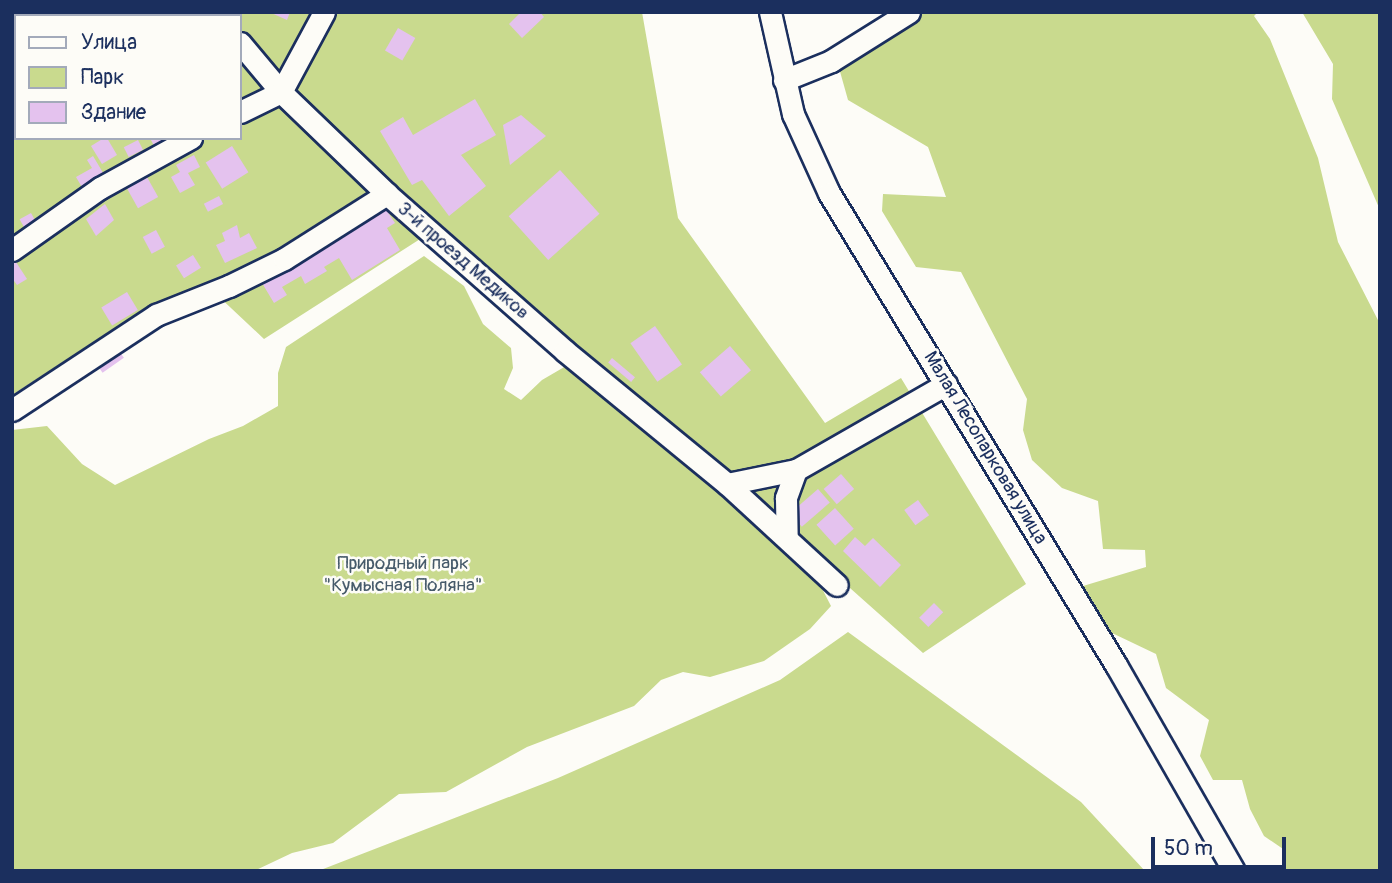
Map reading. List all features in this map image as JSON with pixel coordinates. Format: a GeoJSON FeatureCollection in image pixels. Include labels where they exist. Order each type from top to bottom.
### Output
{"type":"FeatureCollection","features":[{"type":"Feature","properties":{"kind":"street"},"geometry":{"type":"LineString","coordinates":[[242,111],[281,92],[324,12]]}},
{"type":"Feature","properties":{"kind":"street","name":"Малая Лесопарковая улица"},"geometry":{"type":"LineString","coordinates":[[770,12],[793,114],[830,193],[1116,665],[1234,871]]}},
{"type":"Feature","properties":{"kind":"street"},"geometry":{"type":"LineString","coordinates":[[784,80],[831,61],[909,12]]}},
{"type":"Feature","properties":{"kind":"street"},"geometry":{"type":"LineString","coordinates":[[242,45],[281,92],[387,194]]}},
{"type":"Feature","properties":{"kind":"street"},"geometry":{"type":"LineString","coordinates":[[12,250],[100,188],[187,140]]}},
{"type":"Feature","properties":{"kind":"street","name":"3-й проезд Медиков"},"geometry":{"type":"LineString","coordinates":[[12,410],[156,315],[229,286],[284,259],[387,194],[565,351],[727,484],[837,585]]}},
{"type":"Feature","properties":{"kind":"street"},"geometry":{"type":"LineString","coordinates":[[727,484],[796,470],[946,384]]}},
{"type":"Feature","properties":{"kind":"street"},"geometry":{"type":"LineString","coordinates":[[787,537],[786,498],[796,470]]}},
{"type":"Feature","properties":{"kind":"green space"},"geometry":{"type":"Polygon","coordinates":[[[642,12],[678,218],[825,423],[901,378],[1026,584],[923,653],[442,225],[264,339],[215,293],[149,307],[12,395],[12,48],[14,47],[14,140],[242,140],[242,14],[69,14],[642,12]]]}},
{"type":"Feature","properties":{"kind":"green space"},"geometry":{"type":"Polygon","coordinates":[[[923,12],[1258,12],[1254,16],[1270,39],[1318,158],[1338,242],[1380,324],[1380,871],[1286,871],[1286,851],[1264,836],[1250,809],[1242,780],[1213,780],[1200,756],[1209,720],[1166,688],[1156,654],[1112,633],[1094,611],[1083,586],[1146,567],[1145,550],[1103,549],[1098,501],[1062,488],[1032,460],[1023,430],[1027,399],[961,272],[916,267],[882,211],[883,194],[946,197],[928,147],[848,100],[839,68],[862,51],[920,19],[923,12]]]}},
{"type":"Feature","properties":{"kind":"green space"},"geometry":{"type":"Polygon","coordinates":[[[1302,12],[1380,12],[1380,210],[1332,99],[1333,64],[1302,12]]]}},
{"type":"Feature","properties":{"kind":"green space","name":"Природный парк \"Кумысная Поляна\""},"geometry":{"type":"Polygon","coordinates":[[[424,256],[464,286],[483,324],[511,348],[513,368],[504,389],[521,400],[542,380],[566,366],[814,573],[831,606],[810,629],[764,661],[710,677],[683,672],[661,680],[634,706],[527,747],[446,792],[399,794],[333,843],[292,853],[254,871],[12,871],[12,430],[47,426],[82,464],[115,485],[209,439],[243,426],[278,406],[278,373],[286,347],[424,256]]]}},
{"type":"Feature","properties":{"kind":"green space"},"geometry":{"type":"Polygon","coordinates":[[[848,632],[1081,802],[1145,871],[318,871],[558,778],[780,680],[848,632]]]}},
{"type":"Feature","properties":{"kind":"building"},"geometry":{"type":"Polygon","coordinates":[[[86,12],[112,12],[109,14],[86,12]]]}},
{"type":"Feature","properties":{"kind":"building"},"geometry":{"type":"Polygon","coordinates":[[[269,12],[290,12],[287,20],[269,12]]]}},
{"type":"Feature","properties":{"kind":"building"},"geometry":{"type":"Polygon","coordinates":[[[521,12],[540,12],[544,17],[522,38],[509,24],[521,12]]]}},
{"type":"Feature","properties":{"kind":"building"},"geometry":{"type":"Polygon","coordinates":[[[398,28],[415,38],[402,61],[385,51],[398,28]]]}},
{"type":"Feature","properties":{"kind":"building"},"geometry":{"type":"Polygon","coordinates":[[[475,99],[496,135],[461,155],[486,186],[449,216],[422,180],[412,185],[380,131],[403,117],[413,135],[475,99]]]}},
{"type":"Feature","properties":{"kind":"building"},"geometry":{"type":"Polygon","coordinates":[[[521,115],[546,136],[510,165],[503,125],[521,115]]]}},
{"type":"Feature","properties":{"kind":"building"},"geometry":{"type":"Polygon","coordinates":[[[101,140],[108,140],[117,155],[102,164],[91,146],[101,140]]]}},
{"type":"Feature","properties":{"kind":"building"},"geometry":{"type":"Polygon","coordinates":[[[138,140],[143,150],[129,157],[124,147],[138,140]]]}},
{"type":"Feature","properties":{"kind":"building"},"geometry":{"type":"Polygon","coordinates":[[[151,140],[169,140],[155,148],[151,140]]]}},
{"type":"Feature","properties":{"kind":"building"},"geometry":{"type":"Polygon","coordinates":[[[232,146],[248,172],[222,189],[206,162],[232,146]]]}},
{"type":"Feature","properties":{"kind":"building"},"geometry":{"type":"Polygon","coordinates":[[[194,155],[200,167],[188,173],[195,185],[180,193],[171,177],[180,172],[176,165],[194,155]]]}},
{"type":"Feature","properties":{"kind":"building"},"geometry":{"type":"Polygon","coordinates":[[[93,156],[105,176],[83,189],[76,177],[92,168],[87,160],[93,156]]]}},
{"type":"Feature","properties":{"kind":"building"},"geometry":{"type":"Polygon","coordinates":[[[560,170],[599,214],[548,260],[509,216],[560,170]]]}},
{"type":"Feature","properties":{"kind":"building"},"geometry":{"type":"Polygon","coordinates":[[[147,177],[158,197],[138,208],[127,188],[147,177]]]}},
{"type":"Feature","properties":{"kind":"building"},"geometry":{"type":"Polygon","coordinates":[[[219,196],[223,204],[208,212],[204,204],[219,196]]]}},
{"type":"Feature","properties":{"kind":"building"},"geometry":{"type":"Polygon","coordinates":[[[381,202],[395,223],[387,228],[400,250],[352,280],[339,258],[324,267],[327,271],[305,284],[301,276],[282,287],[287,295],[274,303],[259,278],[381,202]]]}},
{"type":"Feature","properties":{"kind":"building"},"geometry":{"type":"Polygon","coordinates":[[[105,204],[114,220],[96,236],[86,219],[105,204]]]}},
{"type":"Feature","properties":{"kind":"building"},"geometry":{"type":"Polygon","coordinates":[[[31,213],[36,222],[24,228],[20,219],[31,213]]]}},
{"type":"Feature","properties":{"kind":"building"},"geometry":{"type":"Polygon","coordinates":[[[237,225],[240,238],[249,233],[257,248],[225,263],[216,245],[225,241],[222,233],[237,225]]]}},
{"type":"Feature","properties":{"kind":"building"},"geometry":{"type":"Polygon","coordinates":[[[156,230],[165,247],[152,254],[143,237],[156,230]]]}},
{"type":"Feature","properties":{"kind":"building"},"geometry":{"type":"Polygon","coordinates":[[[193,255],[201,268],[184,278],[176,266],[193,255]]]}},
{"type":"Feature","properties":{"kind":"building"},"geometry":{"type":"Polygon","coordinates":[[[16,262],[27,279],[17,285],[12,278],[12,264],[16,262]]]}},
{"type":"Feature","properties":{"kind":"building"},"geometry":{"type":"Polygon","coordinates":[[[127,292],[138,310],[112,325],[101,307],[127,292]]]}},
{"type":"Feature","properties":{"kind":"building"},"geometry":{"type":"Polygon","coordinates":[[[655,326],[682,365],[657,382],[630,343],[655,326]]]}},
{"type":"Feature","properties":{"kind":"building"},"geometry":{"type":"Polygon","coordinates":[[[730,346],[751,370],[721,396],[700,372],[730,346]]]}},
{"type":"Feature","properties":{"kind":"building"},"geometry":{"type":"Polygon","coordinates":[[[117,348],[124,358],[103,373],[96,363],[117,348]]]}},
{"type":"Feature","properties":{"kind":"building"},"geometry":{"type":"Polygon","coordinates":[[[612,358],[635,377],[631,382],[608,363],[612,358]]]}},
{"type":"Feature","properties":{"kind":"building"},"geometry":{"type":"Polygon","coordinates":[[[841,474],[854,489],[837,504],[824,489],[841,474]]]}},
{"type":"Feature","properties":{"kind":"building"},"geometry":{"type":"Polygon","coordinates":[[[818,489],[830,503],[802,527],[790,513],[818,489]]]}},
{"type":"Feature","properties":{"kind":"building"},"geometry":{"type":"Polygon","coordinates":[[[918,500],[929,515],[915,525],[904,510],[918,500]]]}},
{"type":"Feature","properties":{"kind":"building"},"geometry":{"type":"Polygon","coordinates":[[[835,508],[854,529],[835,546],[816,525],[835,508]]]}},
{"type":"Feature","properties":{"kind":"building"},"geometry":{"type":"Polygon","coordinates":[[[855,537],[865,546],[873,538],[901,565],[880,587],[843,551],[855,537]]]}},
{"type":"Feature","properties":{"kind":"building"},"geometry":{"type":"Polygon","coordinates":[[[934,603],[943,612],[928,627],[919,618],[934,603]]]}}]}
